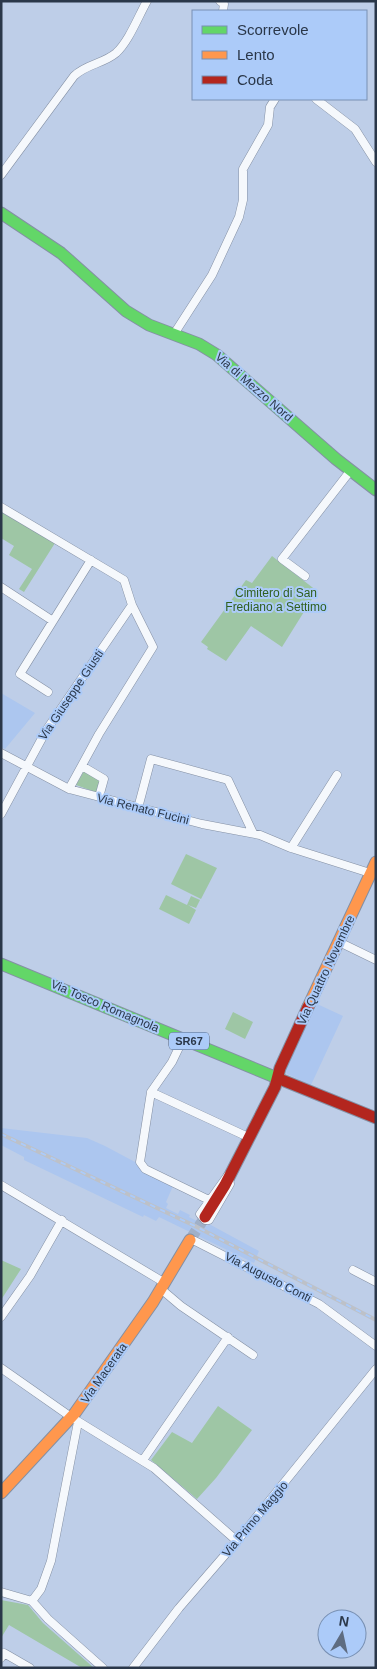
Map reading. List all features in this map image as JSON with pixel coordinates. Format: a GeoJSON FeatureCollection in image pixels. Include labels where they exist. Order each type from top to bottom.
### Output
{"type":"FeatureCollection","features":[{"type":"Feature","properties":{"kind":"street"},"geometry":{"type":"LineString","coordinates":[[1,175],[74,76],[84,68],[102,61],[116,52],[147,1]]}},
{"type":"Feature","properties":{"kind":"street"},"geometry":{"type":"LineString","coordinates":[[174,334],[212,275],[235,226],[244,200],[243,169],[268,125],[270,107],[274,100]]}},
{"type":"Feature","properties":{"kind":"street"},"geometry":{"type":"LineString","coordinates":[[317,100],[354,129],[376,162]]}},
{"type":"Feature","properties":{"kind":"street","name":"Via di Mezzo Nord"},"geometry":{"type":"LineString","coordinates":[[1,213],[61,253],[126,311],[150,325],[174,334],[217,355],[376,490]]}},
{"type":"Feature","properties":{"kind":"street"},"geometry":{"type":"LineString","coordinates":[[305,576],[282,558],[351,470]]}},
{"type":"Feature","properties":{"kind":"street"},"geometry":{"type":"LineString","coordinates":[[1,506],[124,580],[132,605],[153,646],[98,734],[69,789]]}},
{"type":"Feature","properties":{"kind":"street"},"geometry":{"type":"LineString","coordinates":[[48,692],[20,674],[92,560]]}},
{"type":"Feature","properties":{"kind":"street"},"geometry":{"type":"LineString","coordinates":[[1,587],[53,621]]}},
{"type":"Feature","properties":{"kind":"street","name":"Via Giuseppe Giusti"},"geometry":{"type":"LineString","coordinates":[[1,814],[47,729],[132,605]]}},
{"type":"Feature","properties":{"kind":"street","name":"Via Renato Fucini"},"geometry":{"type":"LineString","coordinates":[[1,753],[69,789],[138,808],[230,830],[253,833],[291,848],[370,874]]}},
{"type":"Feature","properties":{"kind":"street"},"geometry":{"type":"LineString","coordinates":[[138,808],[151,759],[228,780],[253,833]]}},
{"type":"Feature","properties":{"kind":"street"},"geometry":{"type":"LineString","coordinates":[[82,766],[104,779],[99,797]]}},
{"type":"Feature","properties":{"kind":"street"},"geometry":{"type":"LineString","coordinates":[[291,848],[337,775]]}},
{"type":"Feature","properties":{"kind":"street","name":"Via Quattro Novembre"},"geometry":{"type":"LineString","coordinates":[[278,1078],[280,1068],[376,862]]}},
{"type":"Feature","properties":{"kind":"street"},"geometry":{"type":"LineString","coordinates":[[339,942],[376,960]]}},
{"type":"Feature","properties":{"kind":"street","name":"Via Tosco Romagnola"},"geometry":{"type":"LineString","coordinates":[[1,964],[376,1118]]}},
{"type":"Feature","properties":{"kind":"street"},"geometry":{"type":"LineString","coordinates":[[183,1039],[172,1062],[151,1092],[140,1162],[145,1169],[209,1200]]}},
{"type":"Feature","properties":{"kind":"street"},"geometry":{"type":"LineString","coordinates":[[228,1175],[230,1184],[209,1220],[206,1220],[200,1214],[228,1175],[278,1078]]}},
{"type":"Feature","properties":{"kind":"street"},"geometry":{"type":"LineString","coordinates":[[151,1092],[248,1137]]}},
{"type":"Feature","properties":{"kind":"street"},"geometry":{"type":"LineString","coordinates":[[204,1217],[225,1185],[228,1175]]}},
{"type":"Feature","properties":{"kind":"street"},"geometry":{"type":"LineString","coordinates":[[1,1185],[165,1283],[228,1337],[253,1355]]}},
{"type":"Feature","properties":{"kind":"street"},"geometry":{"type":"LineString","coordinates":[[1,1318],[30,1276],[62,1220]]}},
{"type":"Feature","properties":{"kind":"street","name":"Via Macerata"},"geometry":{"type":"LineString","coordinates":[[1,1494],[74,1420],[193,1240]]}},
{"type":"Feature","properties":{"kind":"street","name":"Via Augusto Conti"},"geometry":{"type":"LineString","coordinates":[[193,1240],[319,1304],[376,1346]]}},
{"type":"Feature","properties":{"kind":"street"},"geometry":{"type":"LineString","coordinates":[[353,1270],[376,1282]]}},
{"type":"Feature","properties":{"kind":"street"},"geometry":{"type":"LineString","coordinates":[[143,1460],[228,1337]]}},
{"type":"Feature","properties":{"kind":"street"},"geometry":{"type":"LineString","coordinates":[[1,1368],[74,1420],[143,1460],[237,1541]]}},
{"type":"Feature","properties":{"kind":"street","name":"Via Primo Maggio"},"geometry":{"type":"LineString","coordinates":[[132,1668],[178,1608],[237,1541],[376,1369]]}},
{"type":"Feature","properties":{"kind":"street"},"geometry":{"type":"LineString","coordinates":[[32,1601],[41,1589],[51,1561],[74,1420]]}},
{"type":"Feature","properties":{"kind":"street"},"geometry":{"type":"LineString","coordinates":[[1,1592],[32,1601],[48,1619],[103,1668]]}},
{"type":"Feature","properties":{"kind":"street"},"geometry":{"type":"LineString","coordinates":[[1,1658],[4,1653],[30,1668]]}},
{"type":"Feature","properties":{"kind":"shaded area"},"geometry":{"type":"Polygon","coordinates":[[[1,693],[35,713],[5,749],[1,747],[1,693]]]}},
{"type":"Feature","properties":{"kind":"shaded area"},"geometry":{"type":"Polygon","coordinates":[[[315,1003],[343,1016],[311,1085],[287,1074],[285,1070],[315,1003]]]}},
{"type":"Feature","properties":{"kind":"shaded area"},"geometry":{"type":"Polygon","coordinates":[[[1,1128],[87,1138],[135,1162],[153,1177],[173,1186],[166,1202],[168,1204],[166,1208],[178,1214],[180,1210],[190,1215],[189,1217],[207,1226],[209,1224],[259,1251],[254,1263],[159,1217],[156,1221],[144,1215],[143,1217],[24,1160],[24,1157],[1,1145],[1,1128]]]}},
{"type":"Feature","properties":{"kind":"green space"},"geometry":{"type":"Polygon","coordinates":[[[1,512],[55,543],[24,592],[19,589],[32,569],[9,555],[14,546],[1,538],[1,512]]]}},
{"type":"Feature","properties":{"kind":"green space","name":"Cimitero di San Frediano a Settimo"},"geometry":{"type":"Polygon","coordinates":[[[272,556],[317,591],[282,647],[251,626],[226,661],[207,649],[208,647],[201,642],[246,580],[252,583],[272,556]]]}},
{"type":"Feature","properties":{"kind":"green space"},"geometry":{"type":"Polygon","coordinates":[[[84,771],[102,780],[98,793],[76,785],[84,771]]]}},
{"type":"Feature","properties":{"kind":"green space"},"geometry":{"type":"Polygon","coordinates":[[[186,854],[217,868],[201,899],[171,884],[186,854]]]}},
{"type":"Feature","properties":{"kind":"green space"},"geometry":{"type":"Polygon","coordinates":[[[166,895],[187,905],[191,896],[200,900],[196,908],[188,905],[196,910],[189,924],[159,909],[166,895]]]}},
{"type":"Feature","properties":{"kind":"green space"},"geometry":{"type":"Polygon","coordinates":[[[233,1012],[253,1022],[245,1039],[225,1029],[233,1012]]]}},
{"type":"Feature","properties":{"kind":"green space"},"geometry":{"type":"Polygon","coordinates":[[[1,1260],[21,1269],[1,1300],[1,1260]]]}},
{"type":"Feature","properties":{"kind":"green space"},"geometry":{"type":"Polygon","coordinates":[[[218,1406],[252,1430],[216,1478],[197,1499],[151,1460],[172,1432],[192,1443],[218,1406]]]}},
{"type":"Feature","properties":{"kind":"green space"},"geometry":{"type":"Polygon","coordinates":[[[1,1600],[28,1605],[43,1623],[94,1668],[82,1668],[9,1625],[1,1638],[1,1600]]]}},
{"type":"Feature","properties":{"kind":"tunnel"},"geometry":{"type":"LineString","coordinates":[[190,1240],[205,1217]]}},
{"type":"Feature","properties":{"kind":"railway"},"geometry":{"type":"LineString","coordinates":[[1,1134],[195,1226],[376,1320]]}},
{"type":"Feature","properties":{"kind":"traffic: fast"},"geometry":{"type":"LineString","coordinates":[[1,213],[61,253],[126,311],[149,325],[199,344],[217,355],[336,459],[376,490]]}},
{"type":"Feature","properties":{"kind":"traffic: fast"},"geometry":{"type":"LineString","coordinates":[[1,964],[282,1080]]}},
{"type":"Feature","properties":{"kind":"traffic: slow"},"geometry":{"type":"LineString","coordinates":[[308,1007],[376,862]]}},
{"type":"Feature","properties":{"kind":"traffic: slow"},"geometry":{"type":"LineString","coordinates":[[1,1493],[75,1413],[153,1302],[190,1240]]}},
{"type":"Feature","properties":{"kind":"traffic: jam"},"geometry":{"type":"LineString","coordinates":[[205,1217],[225,1185],[275,1087],[280,1068],[308,1007]]}},
{"type":"Feature","properties":{"kind":"traffic: jam"},"geometry":{"type":"LineString","coordinates":[[282,1080],[376,1118]]}}]}
